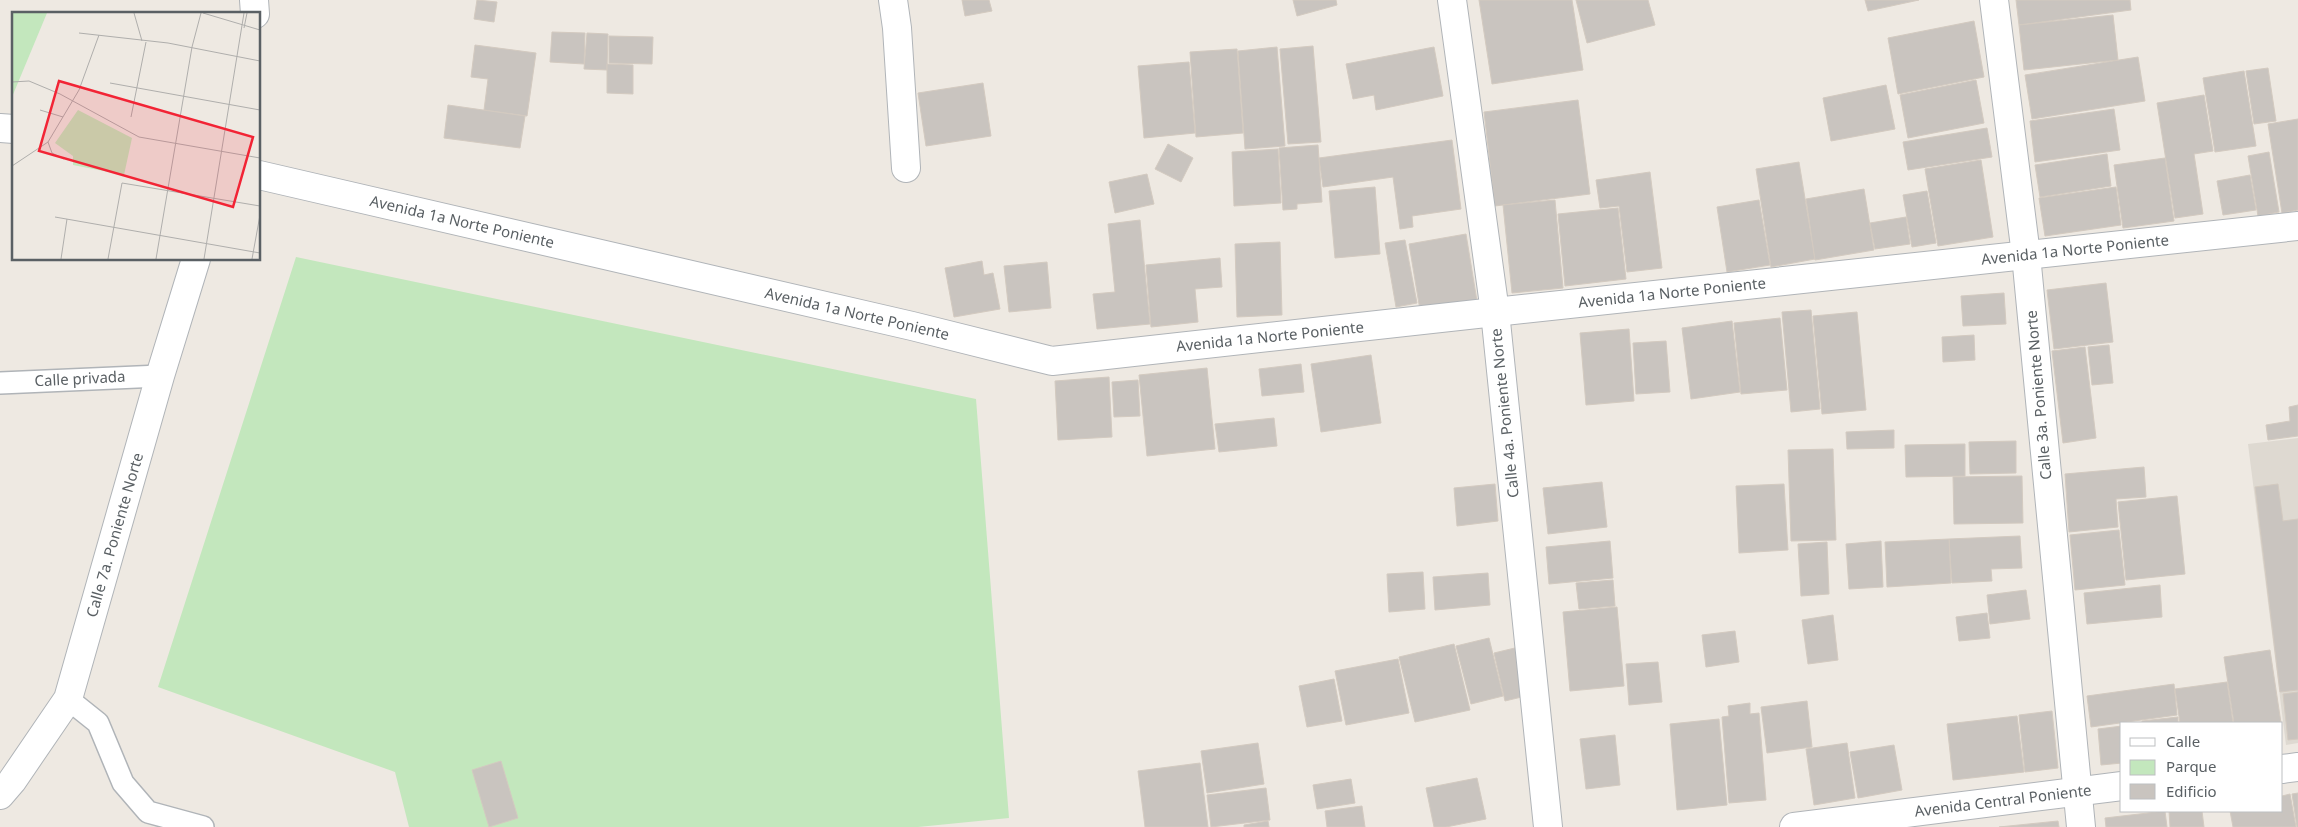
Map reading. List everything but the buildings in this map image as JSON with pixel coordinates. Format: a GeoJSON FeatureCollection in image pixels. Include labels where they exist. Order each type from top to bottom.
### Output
{"type":"FeatureCollection","features":[{"type":"Feature","properties":{"kind":"street"},"geometry":{"type":"LineString","coordinates":[[893,0],[897,28],[906,168]]}},
{"type":"Feature","properties":{"kind":"street","name":"Calle 4a. Poniente Norte"},"geometry":{"type":"LineString","coordinates":[[1452,0],[1495,312],[1548,827]]}},
{"type":"Feature","properties":{"kind":"street","name":"Calle 3a. Poniente Norte"},"geometry":{"type":"LineString","coordinates":[[1994,0],[2026,255],[2080,827]]}},
{"type":"Feature","properties":{"kind":"street","name":"Avenida 1a Norte Poniente"},"geometry":{"type":"LineString","coordinates":[[260,175],[912,326],[1052,361],[2298,226]]}},
{"type":"Feature","properties":{"kind":"street","name":"Calle 7a. Poniente Norte"},"geometry":{"type":"LineString","coordinates":[[0,795],[12,781],[68,699],[160,376],[196,260]]}},
{"type":"Feature","properties":{"kind":"street"},"geometry":{"type":"LineString","coordinates":[[2283,769],[2298,767]]}},
{"type":"Feature","properties":{"kind":"street","name":"Avenida Central Poniente"},"geometry":{"type":"LineString","coordinates":[[1794,827],[2120,786]]}},
{"type":"Feature","properties":{"kind":"lane","name":"Calle privada"},"geometry":{"type":"LineString","coordinates":[[0,383],[160,376]]}},
{"type":"Feature","properties":{"kind":"lane"},"geometry":{"type":"LineString","coordinates":[[68,699],[98,723],[123,783],[148,812],[203,827]]}},
{"type":"Feature","properties":{"kind":"shaded area"},"geometry":{"type":"Polygon","coordinates":[[[2298,438],[2298,743],[2286,745],[2248,444],[2298,438]]]}},
{"type":"Feature","properties":{"kind":"green space"},"geometry":{"type":"Polygon","coordinates":[[[296,257],[976,399],[1009,818],[918,827],[409,827],[395,772],[158,687],[296,257]]]}}]}
